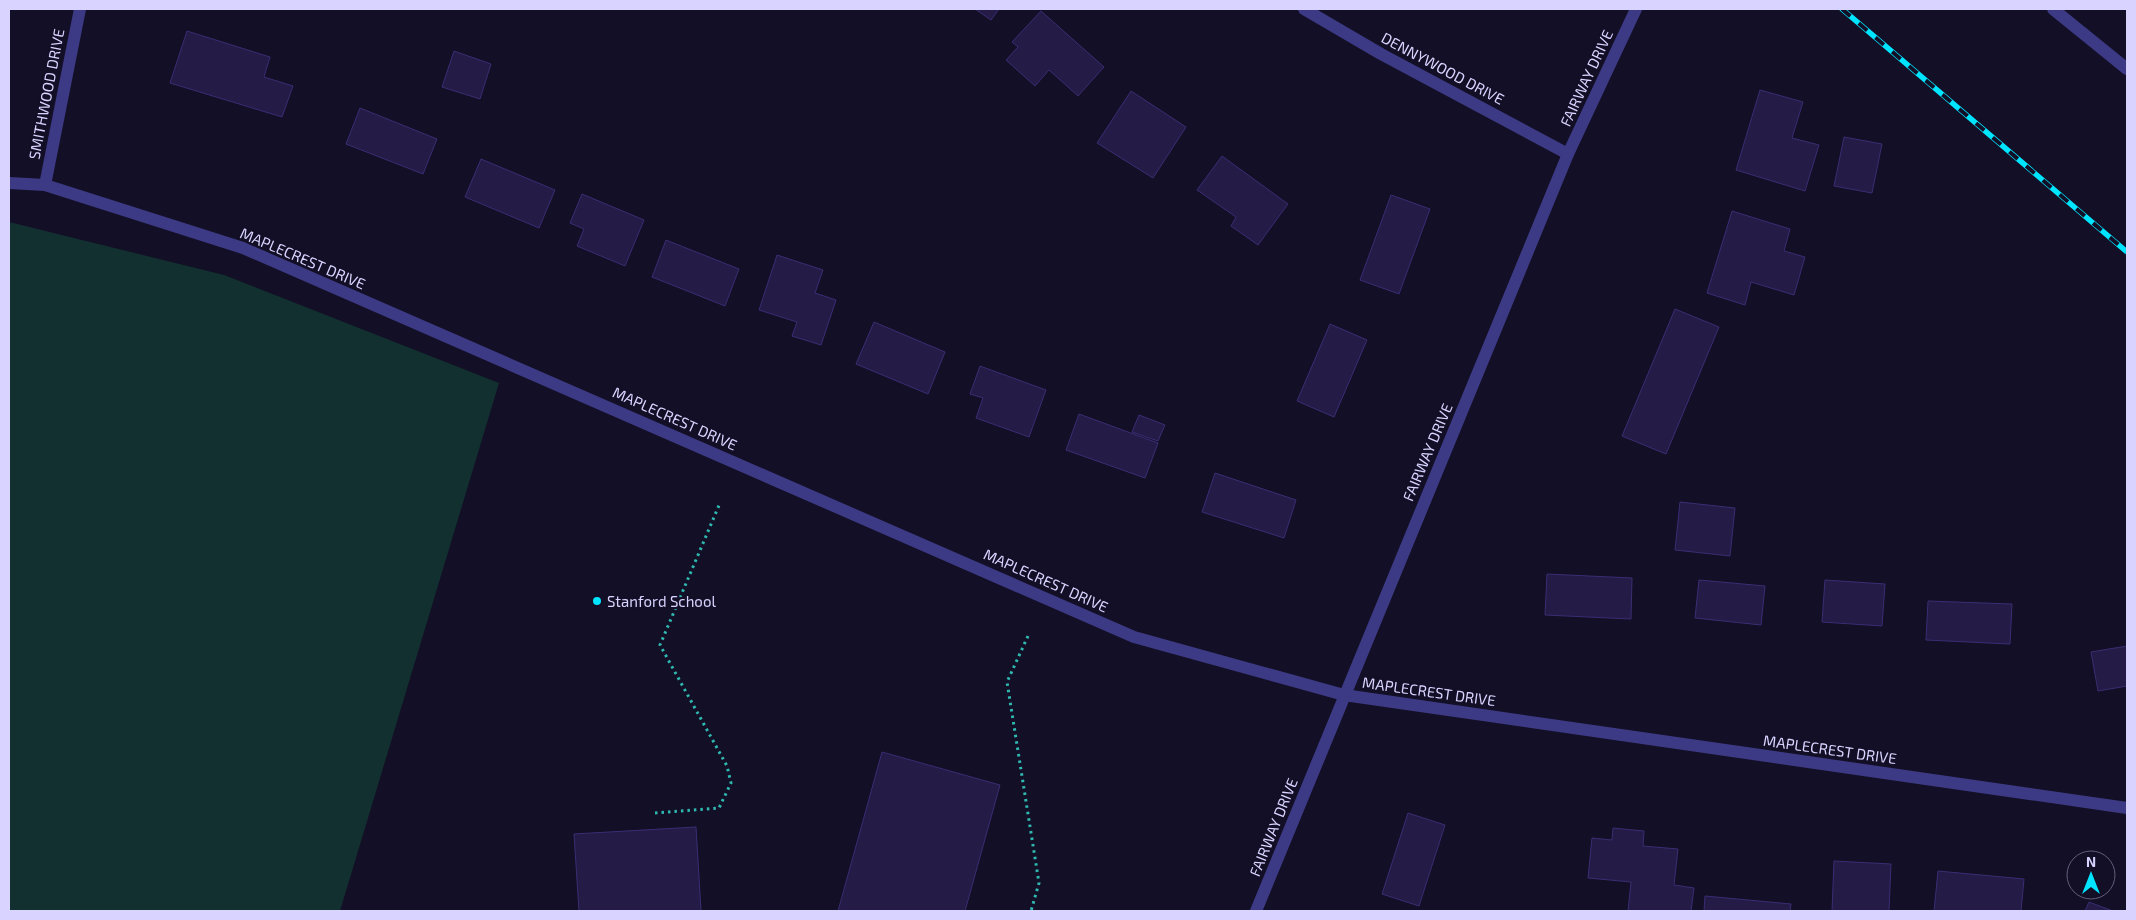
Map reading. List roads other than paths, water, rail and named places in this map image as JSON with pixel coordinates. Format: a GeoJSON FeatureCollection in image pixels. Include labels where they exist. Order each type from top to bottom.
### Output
{"type":"FeatureCollection","features":[{"type":"Feature","properties":{"kind":"street","name":"SMITHWOOD DRIVE"},"geometry":{"type":"LineString","coordinates":[[45,185],[80,9]]}},
{"type":"Feature","properties":{"kind":"street","name":"DENNYWOOD DRIVE"},"geometry":{"type":"LineString","coordinates":[[1304,9],[1381,54],[1568,154]]}},
{"type":"Feature","properties":{"kind":"street","name":"FAIRWAY DRIVE"},"geometry":{"type":"LineString","coordinates":[[1256,911],[1568,154],[1636,9]]}},
{"type":"Feature","properties":{"kind":"street"},"geometry":{"type":"LineString","coordinates":[[2053,9],[2127,69]]}},
{"type":"Feature","properties":{"kind":"street","name":"MAPLECREST DRIVE"},"geometry":{"type":"LineString","coordinates":[[9,183],[45,185],[243,248],[1134,636],[1344,695],[2127,808]]}},
{"type":"Feature","properties":{"kind":"railway"},"geometry":{"type":"LineString","coordinates":[[1842,9],[2127,252]]}},
{"type":"Feature","properties":{"kind":"place","name":"Stanford School"},"geometry":{"type":"Point","coordinates":[597,601]}}]}
